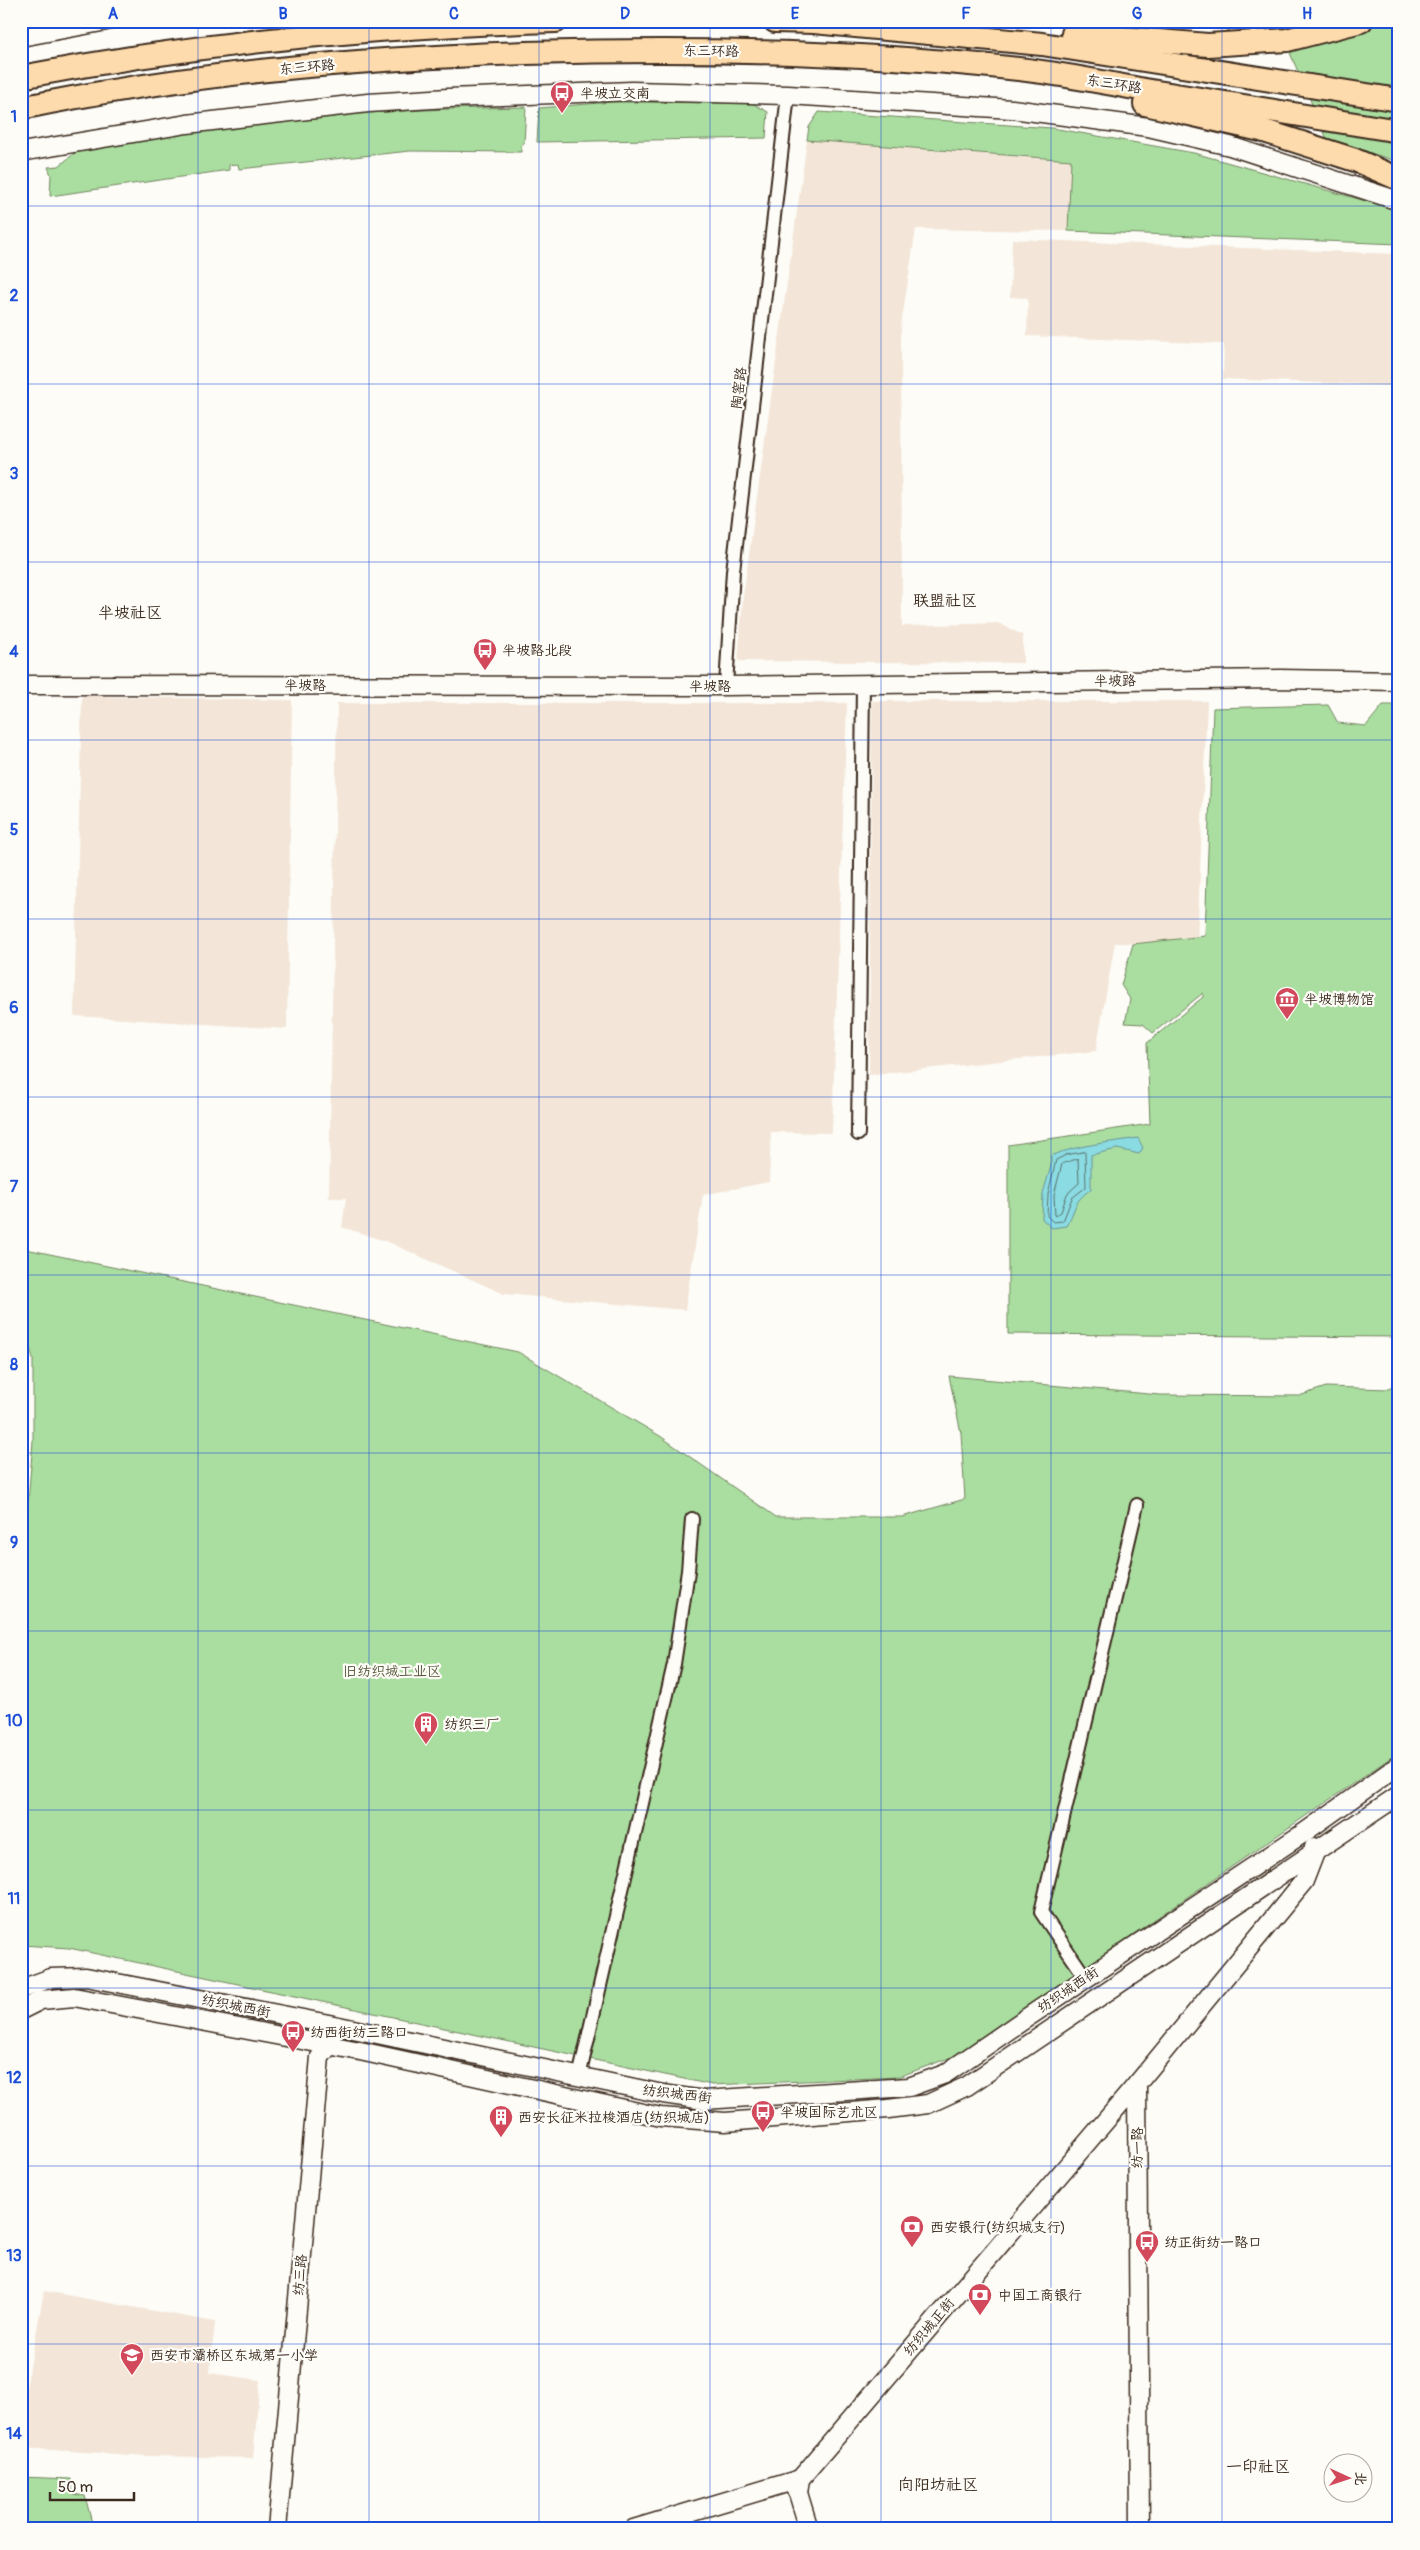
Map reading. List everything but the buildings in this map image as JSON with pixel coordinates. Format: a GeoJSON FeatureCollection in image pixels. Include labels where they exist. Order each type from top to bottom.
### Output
{"type":"FeatureCollection","features":[{"type":"Feature","properties":{"kind":"highway"},"geometry":{"type":"LineString","coordinates":[[21,77],[91,64],[198,49],[355,32],[556,21]]}},
{"type":"Feature","properties":{"kind":"highway"},"geometry":{"type":"LineString","coordinates":[[775,21],[819,22],[1042,44],[1399,100]]}},
{"type":"Feature","properties":{"kind":"highway"},"geometry":{"type":"LineString","coordinates":[[937,21],[1208,46],[1287,40],[1361,21]]}},
{"type":"Feature","properties":{"kind":"highway","name":"东三环路"},"geometry":{"type":"LineString","coordinates":[[21,108],[86,95],[174,82],[323,66],[451,56],[627,50],[730,50],[881,58],[1029,70],[1399,131]]}},
{"type":"Feature","properties":{"kind":"highway"},"geometry":{"type":"LineString","coordinates":[[1029,70],[1088,91],[1261,130],[1355,160],[1399,179]]}},
{"type":"Feature","properties":{"kind":"highway"},"geometry":{"type":"LineString","coordinates":[[1273,79],[1314,76],[1399,87]]}},
{"type":"Feature","properties":{"kind":"main road"},"geometry":{"type":"LineString","coordinates":[[21,37],[46,26],[107,21]]}},
{"type":"Feature","properties":{"kind":"main road"},"geometry":{"type":"LineString","coordinates":[[21,152],[196,123],[368,103],[623,91],[788,95],[1012,109],[1148,127],[1230,146],[1399,201]]}},
{"type":"Feature","properties":{"kind":"main road","name":"半坡路"},"geometry":{"type":"LineString","coordinates":[[21,685],[726,686],[1280,679],[1399,681]]}},
{"type":"Feature","properties":{"kind":"main road","name":"纺织城西街"},"geometry":{"type":"LineString","coordinates":[[21,1989],[51,1978],[86,1977],[334,2024],[579,2077],[704,2100],[909,2087],[930,2080],[959,2066],[1086,1978],[1305,1832],[1399,1765]]}},
{"type":"Feature","properties":{"kind":"main road","name":"纺织城西街"},"geometry":{"type":"LineString","coordinates":[[21,2010],[41,2000],[74,1997],[329,2046],[692,2121],[780,2119],[928,2104],[968,2086],[1399,1794]]}},
{"type":"Feature","properties":{"kind":"main road"},"geometry":{"type":"LineString","coordinates":[[1137,2084],[1304,1881],[1316,1850],[1305,1832]]}},
{"type":"Feature","properties":{"kind":"main road","name":"纺三路"},"geometry":{"type":"LineString","coordinates":[[277,2529],[320,2057],[329,2046],[334,2024]]}},
{"type":"Feature","properties":{"kind":"main road","name":"纺织城正街"},"geometry":{"type":"LineString","coordinates":[[797,2485],[1137,2084]]}},
{"type":"Feature","properties":{"kind":"main road","name":"纺一路"},"geometry":{"type":"LineString","coordinates":[[1137,2084],[1140,2529]]}},
{"type":"Feature","properties":{"kind":"main road"},"geometry":{"type":"LineString","coordinates":[[633,2529],[797,2485]]}},
{"type":"Feature","properties":{"kind":"main road"},"geometry":{"type":"LineString","coordinates":[[671,2529],[797,2485]]}},
{"type":"Feature","properties":{"kind":"main road"},"geometry":{"type":"LineString","coordinates":[[797,2485],[809,2529]]}},
{"type":"Feature","properties":{"kind":"street","name":"陶窑路"},"geometry":{"type":"LineString","coordinates":[[726,686],[733,571],[788,95]]}},
{"type":"Feature","properties":{"kind":"street"},"geometry":{"type":"LineString","coordinates":[[858,1134],[863,684]]}},
{"type":"Feature","properties":{"kind":"street"},"geometry":{"type":"LineString","coordinates":[[1086,1978],[1041,1912],[1137,1505]]}},
{"type":"Feature","properties":{"kind":"street"},"geometry":{"type":"LineString","coordinates":[[579,2077],[674,1664],[688,1571],[692,1519]]}},
{"type":"Feature","properties":{"kind":"shaded area"},"geometry":{"type":"Polygon","coordinates":[[[807,140],[1071,160],[1068,231],[916,229],[901,326],[902,626],[998,623],[1023,635],[1023,663],[738,661],[743,597],[807,140]]]}},
{"type":"Feature","properties":{"kind":"shaded area"},"geometry":{"type":"Polygon","coordinates":[[[1012,239],[1399,254],[1399,386],[1223,379],[1224,344],[1027,336],[1028,298],[1010,297],[1012,239]]]}},
{"type":"Feature","properties":{"kind":"shaded area"},"geometry":{"type":"Polygon","coordinates":[[[82,696],[292,700],[287,1029],[74,1016],[82,696]]]}},
{"type":"Feature","properties":{"kind":"shaded area"},"geometry":{"type":"Polygon","coordinates":[[[872,701],[1207,701],[1197,945],[1115,943],[1096,1051],[869,1075],[872,701]]]}},
{"type":"Feature","properties":{"kind":"shaded area"},"geometry":{"type":"Polygon","coordinates":[[[337,703],[847,703],[832,1133],[771,1132],[769,1182],[703,1195],[685,1310],[504,1294],[388,1242],[342,1227],[346,1198],[329,1198],[337,703]]]}},
{"type":"Feature","properties":{"kind":"shaded area","name":"西安市灞桥区东城第一小学"},"geometry":{"type":"Polygon","coordinates":[[[44,2291],[215,2322],[210,2373],[260,2380],[253,2458],[147,2456],[21,2448],[21,2415],[44,2291]]]}},
{"type":"Feature","properties":{"kind":"green space"},"geometry":{"type":"Polygon","coordinates":[[[1379,21],[1399,21],[1399,162],[1327,139],[1290,53],[1379,21]]]}},
{"type":"Feature","properties":{"kind":"green space"},"geometry":{"type":"Polygon","coordinates":[[[612,102],[752,103],[768,112],[766,138],[537,142],[539,108],[612,102]]]}},
{"type":"Feature","properties":{"kind":"green space"},"geometry":{"type":"Polygon","coordinates":[[[526,107],[524,143],[521,145],[521,152],[410,151],[239,169],[238,164],[229,165],[229,170],[50,196],[51,175],[48,167],[59,166],[76,152],[207,129],[326,116],[446,109],[526,107]]]}},
{"type":"Feature","properties":{"kind":"green space"},"geometry":{"type":"Polygon","coordinates":[[[819,112],[1052,128],[1194,153],[1394,209],[1399,212],[1399,244],[1068,231],[1071,160],[807,140],[809,127],[819,112]]]}},
{"type":"Feature","properties":{"kind":"green space","name":"半坡博物馆"},"geometry":{"type":"Polygon","coordinates":[[[1328,705],[1338,723],[1366,726],[1383,705],[1399,705],[1399,1337],[1008,1334],[1008,1145],[1150,1124],[1147,1043],[1203,997],[1203,993],[1153,1033],[1143,1024],[1125,1023],[1130,999],[1121,985],[1133,944],[1205,936],[1213,708],[1328,705]]]}},
{"type":"Feature","properties":{"kind":"green space","name":"旧纺织城工业区"},"geometry":{"type":"Polygon","coordinates":[[[21,1248],[518,1352],[660,1436],[776,1517],[902,1517],[965,1499],[961,1433],[949,1376],[1160,1395],[1299,1396],[1326,1387],[1389,1389],[1399,1381],[1399,1752],[957,2055],[898,2077],[712,2085],[69,1948],[21,1945],[21,1588],[33,1441],[33,1359],[21,1313],[21,1248]]]}},
{"type":"Feature","properties":{"kind":"green space"},"geometry":{"type":"Polygon","coordinates":[[[21,2477],[71,2479],[73,2494],[85,2496],[92,2523],[66,2529],[21,2529],[21,2477]]]}},
{"type":"Feature","properties":{"kind":"water"},"geometry":{"type":"Polygon","coordinates":[[[1138,1138],[1143,1148],[1139,1154],[1117,1149],[1091,1155],[1091,1189],[1077,1202],[1066,1226],[1052,1228],[1042,1219],[1043,1193],[1051,1166],[1051,1156],[1083,1146],[1138,1138]]]}},
{"type":"Feature","properties":{"kind":"place","name":"半坡立交南"},"geometry":{"type":"Point","coordinates":[562,114]}},
{"type":"Feature","properties":{"kind":"place","name":"半坡路北段"},"geometry":{"type":"Point","coordinates":[485,671]}},
{"type":"Feature","properties":{"kind":"place","name":"半坡博物馆"},"geometry":{"type":"Point","coordinates":[1287,1020]}},
{"type":"Feature","properties":{"kind":"place","name":"纺织三厂"},"geometry":{"type":"Point","coordinates":[426,1745]}},
{"type":"Feature","properties":{"kind":"place","name":"纺西街纺三路口"},"geometry":{"type":"Point","coordinates":[293,2053]}},
{"type":"Feature","properties":{"kind":"place","name":"半坡国际艺术区"},"geometry":{"type":"Point","coordinates":[763,2133]}},
{"type":"Feature","properties":{"kind":"place","name":"西安长征米拉梭酒店(纺织城店)"},"geometry":{"type":"Point","coordinates":[501,2138]}},
{"type":"Feature","properties":{"kind":"place","name":"西安银行(纺织城支行)"},"geometry":{"type":"Point","coordinates":[912,2248]}},
{"type":"Feature","properties":{"kind":"place","name":"纺正街纺一路口"},"geometry":{"type":"Point","coordinates":[1147,2263]}},
{"type":"Feature","properties":{"kind":"place","name":"中国工商银行"},"geometry":{"type":"Point","coordinates":[980,2316]}},
{"type":"Feature","properties":{"kind":"place","name":"西安市灞桥区东城第一小学"},"geometry":{"type":"Point","coordinates":[132,2376]}},
{"type":"Feature","properties":{"kind":"district","name":"联盟社区"},"geometry":{"type":"Point","coordinates":[945,601]}},
{"type":"Feature","properties":{"kind":"district","name":"半坡社区"},"geometry":{"type":"Point","coordinates":[130,613]}},
{"type":"Feature","properties":{"kind":"district","name":"一印社区"},"geometry":{"type":"Point","coordinates":[1258,2467]}},
{"type":"Feature","properties":{"kind":"district","name":"向阳坊社区"},"geometry":{"type":"Point","coordinates":[938,2485]}}]}
